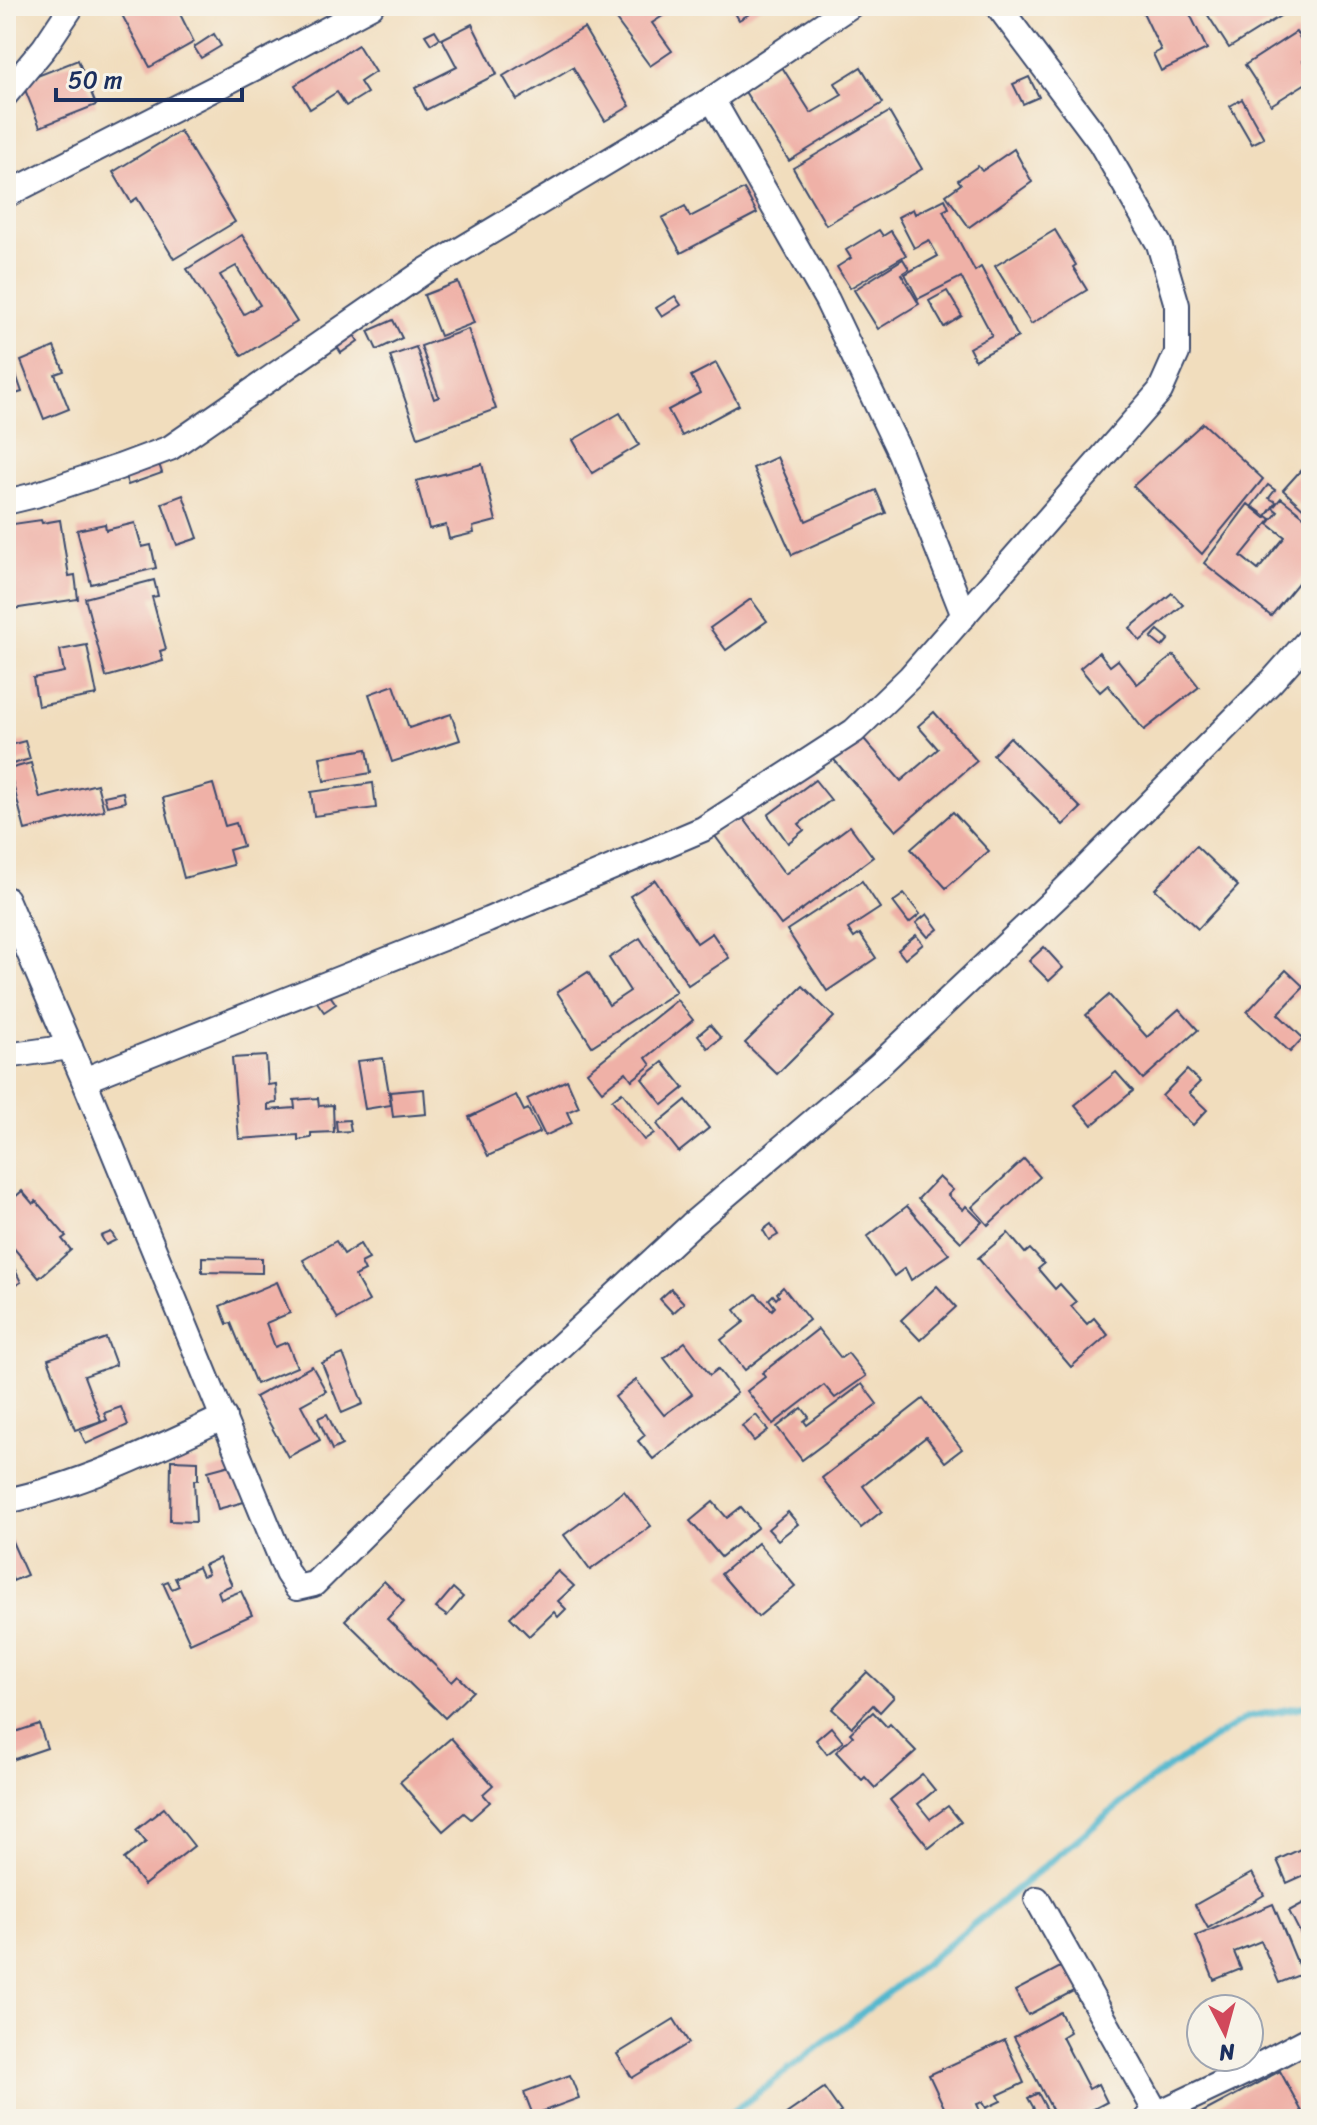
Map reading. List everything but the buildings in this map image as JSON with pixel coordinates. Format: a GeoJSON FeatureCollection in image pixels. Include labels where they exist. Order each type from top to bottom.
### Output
{"type":"FeatureCollection","features":[{"type":"Feature","properties":{"kind":"street"},"geometry":{"type":"LineString","coordinates":[[6,94],[44,48],[72,6]]}},
{"type":"Feature","properties":{"kind":"street"},"geometry":{"type":"LineString","coordinates":[[11,185],[257,67],[371,6]]}},
{"type":"Feature","properties":{"kind":"street"},"geometry":{"type":"LineString","coordinates":[[6,502],[35,495],[170,448],[425,271],[712,99],[850,6]]}},
{"type":"Feature","properties":{"kind":"street"},"geometry":{"type":"LineString","coordinates":[[84,1080],[488,920],[703,829],[854,731],[910,677],[1160,391],[1177,353],[1177,305],[1159,244],[1100,142],[998,6]]}},
{"type":"Feature","properties":{"kind":"street"},"geometry":{"type":"LineString","coordinates":[[712,99],[827,300],[900,453],[964,616]]}},
{"type":"Feature","properties":{"kind":"street"},"geometry":{"type":"LineString","coordinates":[[6,899],[287,1573],[297,1588],[314,1584],[459,1440],[680,1236],[878,1066],[1058,896],[1272,681],[1311,637]]}},
{"type":"Feature","properties":{"kind":"street"},"geometry":{"type":"LineString","coordinates":[[6,1056],[70,1047]]}},
{"type":"Feature","properties":{"kind":"street"},"geometry":{"type":"LineString","coordinates":[[6,1501],[40,1494],[145,1454],[224,1417]]}},
{"type":"Feature","properties":{"kind":"street"},"geometry":{"type":"LineString","coordinates":[[1037,1899],[1158,2117],[1311,2038]]}},
{"type":"Feature","properties":{"kind":"waterway"},"geometry":{"type":"LineString","coordinates":[[724,2119],[915,1972],[1155,1776],[1248,1717],[1311,1705]]}}]}
